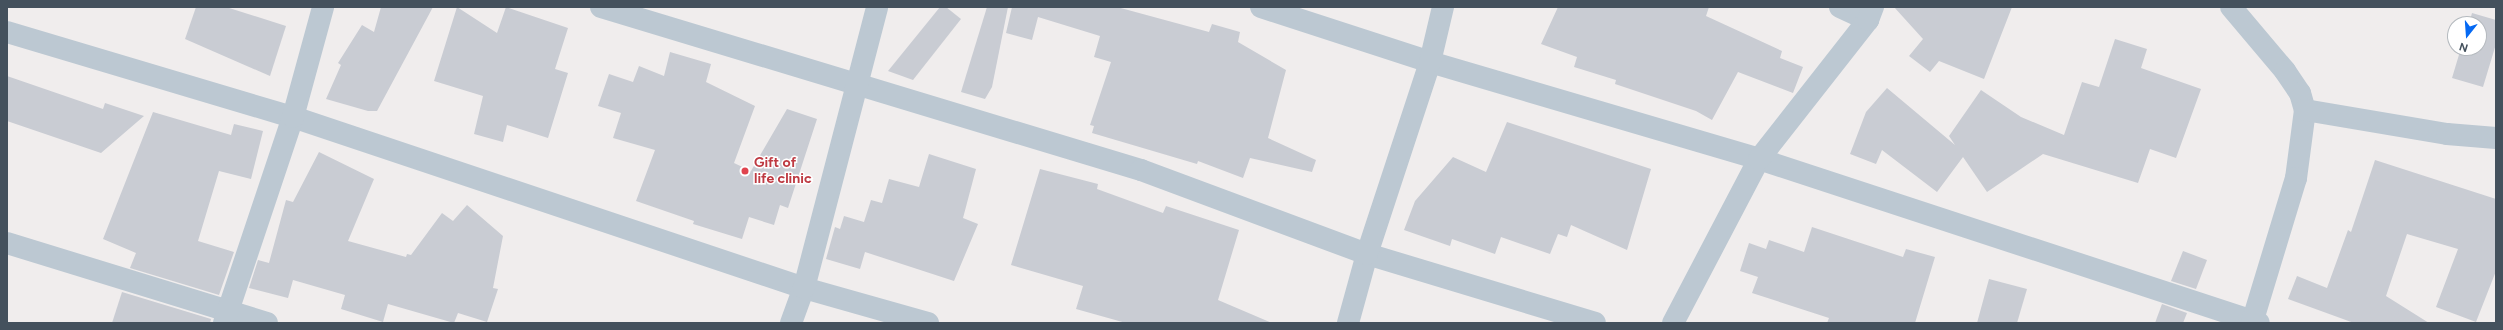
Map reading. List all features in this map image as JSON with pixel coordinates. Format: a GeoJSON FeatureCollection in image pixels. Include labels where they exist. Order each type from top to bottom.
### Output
{"type":"FeatureCollection","features":[{"type":"Feature","properties":{"kind":"street"},"geometry":{"type":"LineString","coordinates":[[226,318],[293,118],[323,7]]}},
{"type":"Feature","properties":{"kind":"street"},"geometry":{"type":"LineString","coordinates":[[601,7],[857,86],[1141,170],[1367,254],[1595,323]]}},
{"type":"Feature","properties":{"kind":"street"},"geometry":{"type":"LineString","coordinates":[[791,323],[804,288],[877,7]]}},
{"type":"Feature","properties":{"kind":"street"},"geometry":{"type":"LineString","coordinates":[[1261,7],[1430,62],[1759,160],[2255,322],[2296,178],[2305,110],[2300,93],[2285,71],[2231,7]]}},
{"type":"Feature","properties":{"kind":"street"},"geometry":{"type":"LineString","coordinates":[[1348,323],[1367,254],[1430,62],[1443,7]]}},
{"type":"Feature","properties":{"kind":"street"},"geometry":{"type":"LineString","coordinates":[[1673,323],[1759,160],[1870,13],[1840,7]]}},
{"type":"Feature","properties":{"kind":"street"},"geometry":{"type":"LineString","coordinates":[[7,32],[293,118],[804,288],[928,323]]}},
{"type":"Feature","properties":{"kind":"street"},"geometry":{"type":"LineString","coordinates":[[2305,110],[2447,134],[2496,138]]}},
{"type":"Feature","properties":{"kind":"street"},"geometry":{"type":"LineString","coordinates":[[7,243],[226,318],[267,323]]}},
{"type":"Feature","properties":{"kind":"building"},"geometry":{"type":"Polygon","coordinates":[[[196,7],[226,7],[286,26],[270,76],[185,39],[196,7]]]}},
{"type":"Feature","properties":{"kind":"building"},"geometry":{"type":"Polygon","coordinates":[[[381,7],[433,7],[377,111],[368,111],[326,99],[341,65],[338,63],[362,25],[374,32],[381,7]]]}},
{"type":"Feature","properties":{"kind":"building"},"geometry":{"type":"Polygon","coordinates":[[[457,7],[497,33],[506,7],[568,28],[555,69],[568,73],[548,138],[507,125],[503,142],[474,134],[483,96],[434,81],[457,7]]]}},
{"type":"Feature","properties":{"kind":"building"},"geometry":{"type":"Polygon","coordinates":[[[940,7],[946,7],[961,19],[913,80],[888,71],[940,7]]]}},
{"type":"Feature","properties":{"kind":"building"},"geometry":{"type":"Polygon","coordinates":[[[987,7],[1008,7],[992,87],[985,99],[961,92],[987,7]]]}},
{"type":"Feature","properties":{"kind":"building"},"geometry":{"type":"Polygon","coordinates":[[[1012,7],[1117,7],[1209,32],[1212,24],[1240,32],[1238,42],[1286,70],[1268,138],[1316,160],[1312,172],[1250,158],[1243,178],[1198,161],[1197,164],[1092,133],[1094,126],[1090,125],[1111,62],[1094,57],[1100,36],[1038,17],[1032,40],[1006,33],[1012,7]]]}},
{"type":"Feature","properties":{"kind":"building"},"geometry":{"type":"Polygon","coordinates":[[[1558,7],[1709,7],[1706,16],[1782,51],[1780,58],[1803,67],[1793,93],[1738,72],[1712,120],[1696,111],[1615,84],[1616,80],[1574,67],[1577,57],[1541,44],[1558,7]]]}},
{"type":"Feature","properties":{"kind":"building"},"geometry":{"type":"Polygon","coordinates":[[[1894,7],[2012,7],[1984,79],[1939,61],[1930,72],[1909,56],[1923,39],[1894,7]]]}},
{"type":"Feature","properties":{"kind":"building"},"geometry":{"type":"Polygon","coordinates":[[[2472,13],[2482,16],[2471,16],[2472,13]]]}},
{"type":"Feature","properties":{"kind":"building"},"geometry":{"type":"Polygon","coordinates":[[[2487,17],[2496,20],[2496,44],[2483,87],[2452,78],[2459,56],[2487,56],[2487,17]]]}},
{"type":"Feature","properties":{"kind":"building"},"geometry":{"type":"Polygon","coordinates":[[[2115,39],[2147,49],[2141,68],[2201,89],[2176,158],[2150,149],[2138,183],[2043,154],[1987,192],[1963,157],[1937,192],[1882,150],[1876,164],[1850,154],[1866,112],[1887,88],[1955,145],[1949,136],[1981,90],[2021,117],[2064,135],[2082,82],[2099,87],[2115,39]]]}},
{"type":"Feature","properties":{"kind":"building"},"geometry":{"type":"Polygon","coordinates":[[[670,52],[711,64],[706,82],[755,106],[734,163],[751,171],[787,109],[817,119],[788,208],[780,205],[774,225],[749,217],[742,239],[693,224],[694,221],[636,201],[655,150],[613,138],[621,113],[598,106],[609,74],[633,82],[639,66],[664,76],[670,52]]]}},
{"type":"Feature","properties":{"kind":"building"},"geometry":{"type":"Polygon","coordinates":[[[7,76],[103,109],[105,103],[144,116],[101,153],[7,121],[7,76]]]}},
{"type":"Feature","properties":{"kind":"building"},"geometry":{"type":"Polygon","coordinates":[[[153,112],[231,135],[234,124],[263,131],[251,179],[219,171],[198,241],[234,252],[219,295],[130,268],[136,253],[103,239],[153,112]]]}},
{"type":"Feature","properties":{"kind":"building"},"geometry":{"type":"Polygon","coordinates":[[[1507,122],[1651,169],[1627,250],[1571,225],[1567,237],[1558,234],[1550,254],[1501,237],[1495,254],[1452,239],[1450,246],[1404,230],[1415,201],[1453,157],[1486,172],[1507,122]]]}},
{"type":"Feature","properties":{"kind":"building"},"geometry":{"type":"Polygon","coordinates":[[[319,152],[374,179],[348,241],[406,257],[407,254],[411,255],[442,213],[453,221],[467,205],[503,236],[493,288],[498,289],[487,322],[458,313],[454,323],[388,304],[383,322],[341,309],[345,295],[293,280],[288,298],[249,288],[258,260],[269,263],[286,200],[293,202],[319,152]]]}},
{"type":"Feature","properties":{"kind":"building"},"geometry":{"type":"Polygon","coordinates":[[[929,154],[976,169],[963,218],[978,224],[954,281],[865,252],[860,269],[826,259],[835,227],[840,229],[844,216],[864,222],[871,200],[882,203],[889,179],[919,187],[929,154]]]}},
{"type":"Feature","properties":{"kind":"building"},"geometry":{"type":"Polygon","coordinates":[[[2375,160],[2496,199],[2496,271],[2476,322],[2436,307],[2458,249],[2407,234],[2386,296],[2429,323],[2354,323],[2288,299],[2297,276],[2327,288],[2348,230],[2351,232],[2375,160]]]}},
{"type":"Feature","properties":{"kind":"building"},"geometry":{"type":"Polygon","coordinates":[[[1040,169],[1098,184],[1097,189],[1163,213],[1166,206],[1239,230],[1218,300],[1272,323],[1126,323],[1076,309],[1083,286],[1011,265],[1040,169]]]}},
{"type":"Feature","properties":{"kind":"building"},"geometry":{"type":"Polygon","coordinates":[[[1812,227],[1903,257],[1906,249],[1935,257],[1915,323],[1827,323],[1829,318],[1752,293],[1758,277],[1740,271],[1749,243],[1766,249],[1769,240],[1804,252],[1812,227]]]}},
{"type":"Feature","properties":{"kind":"building"},"geometry":{"type":"Polygon","coordinates":[[[2183,251],[2207,260],[2196,289],[2171,281],[2183,251]]]}},
{"type":"Feature","properties":{"kind":"building"},"geometry":{"type":"Polygon","coordinates":[[[1989,279],[2027,289],[2017,323],[1977,323],[1989,279]]]}},
{"type":"Feature","properties":{"kind":"building"},"geometry":{"type":"Polygon","coordinates":[[[122,292],[211,319],[210,323],[112,323],[122,292]]]}},
{"type":"Feature","properties":{"kind":"building"},"geometry":{"type":"Polygon","coordinates":[[[2162,304],[2187,313],[2183,323],[2155,323],[2162,304]]]}},
{"type":"Feature","properties":{"kind":"place","name":"Gift of life clinic"},"geometry":{"type":"Point","coordinates":[745,171]}}]}
